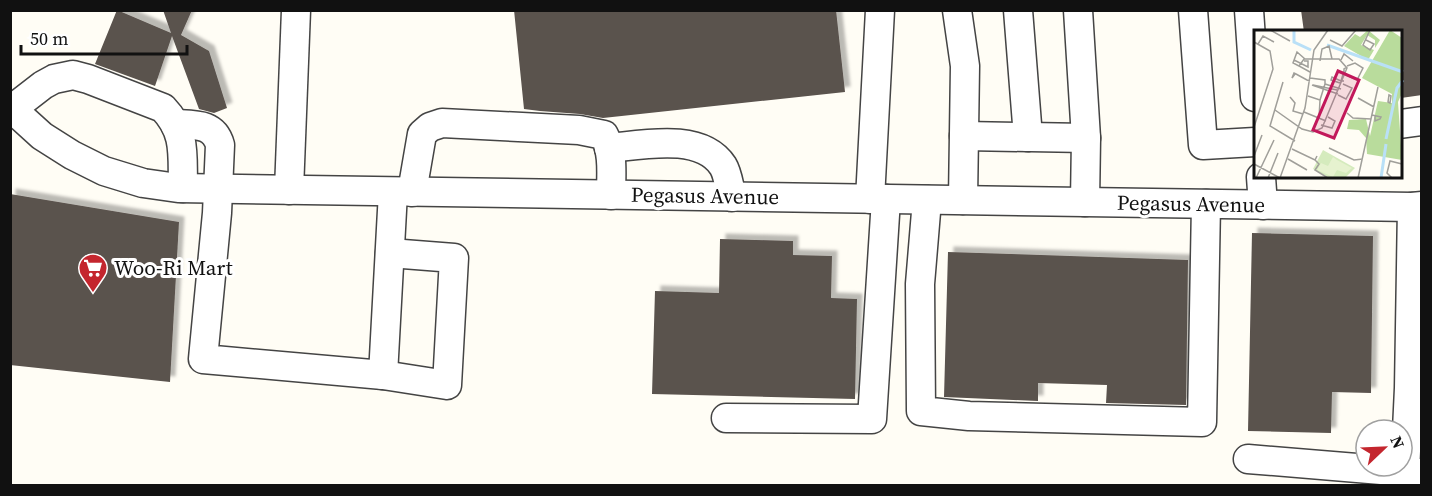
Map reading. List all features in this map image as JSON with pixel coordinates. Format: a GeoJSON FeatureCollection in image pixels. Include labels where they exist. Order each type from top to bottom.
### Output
{"type":"FeatureCollection","features":[{"type":"Feature","properties":{"kind":"street"},"geometry":{"type":"LineString","coordinates":[[289,190],[296,10]]}},
{"type":"Feature","properties":{"kind":"street"},"geometry":{"type":"LineString","coordinates":[[726,418],[872,419],[880,10]]}},
{"type":"Feature","properties":{"kind":"street"},"geometry":{"type":"LineString","coordinates":[[957,10],[965,66],[963,200]]}},
{"type":"Feature","properties":{"kind":"street"},"geometry":{"type":"LineString","coordinates":[[1018,10],[1028,137]]}},
{"type":"Feature","properties":{"kind":"street"},"geometry":{"type":"LineString","coordinates":[[1078,10],[1086,138],[1085,202]]}},
{"type":"Feature","properties":{"kind":"street"},"geometry":{"type":"LineString","coordinates":[[1193,10],[1203,145],[1254,142]]}},
{"type":"Feature","properties":{"kind":"street"},"geometry":{"type":"LineString","coordinates":[[1248,10],[1254,85]]}},
{"type":"Feature","properties":{"kind":"street"},"geometry":{"type":"LineString","coordinates":[[11,108],[54,79],[73,75],[163,108],[170,115],[181,136],[183,188]]}},
{"type":"Feature","properties":{"kind":"street","name":"Pegasus Avenue"},"geometry":{"type":"LineString","coordinates":[[11,108],[42,136],[104,171],[143,183],[183,188],[1417,207]]}},
{"type":"Feature","properties":{"kind":"street"},"geometry":{"type":"LineString","coordinates":[[1402,124],[1422,121]]}},
{"type":"Feature","properties":{"kind":"street"},"geometry":{"type":"LineString","coordinates":[[383,375],[390,253],[403,192],[422,134],[430,127],[442,123],[579,130],[604,135],[609,148],[611,195]]}},
{"type":"Feature","properties":{"kind":"street"},"geometry":{"type":"LineString","coordinates":[[175,124],[202,126],[213,131],[220,145],[216,225],[203,359],[383,375],[447,385],[454,258],[390,253]]}},
{"type":"Feature","properties":{"kind":"street"},"geometry":{"type":"LineString","coordinates":[[964,136],[1086,138]]}},
{"type":"Feature","properties":{"kind":"street"},"geometry":{"type":"LineString","coordinates":[[609,148],[664,143],[685,144],[703,149],[716,158],[723,167],[732,197]]}},
{"type":"Feature","properties":{"kind":"street"},"geometry":{"type":"LineString","coordinates":[[1261,178],[1263,205]]}},
{"type":"Feature","properties":{"kind":"street"},"geometry":{"type":"LineString","coordinates":[[927,200],[920,284],[921,411],[969,416],[1202,422],[1206,204]]}},
{"type":"Feature","properties":{"kind":"street"},"geometry":{"type":"LineString","coordinates":[[1410,418],[1409,388],[1417,207]]}},
{"type":"Feature","properties":{"kind":"street"},"geometry":{"type":"LineString","coordinates":[[1248,459],[1354,468]]}},
{"type":"Feature","properties":{"kind":"building"},"geometry":{"type":"Polygon","coordinates":[[[117,10],[171,33],[163,10],[192,10],[181,35],[209,51],[227,108],[214,113],[199,109],[172,36],[155,86],[95,64],[117,10]]]}},
{"type":"Feature","properties":{"kind":"building"},"geometry":{"type":"Polygon","coordinates":[[[514,10],[836,10],[845,92],[603,118],[524,109],[514,10]]]}},
{"type":"Feature","properties":{"kind":"building"},"geometry":{"type":"Polygon","coordinates":[[[1301,10],[1422,10],[1422,95],[1402,98],[1402,30],[1304,30],[1301,10]]]}},
{"type":"Feature","properties":{"kind":"building","name":"Woo-Ri Mart"},"geometry":{"type":"Polygon","coordinates":[[[10,194],[179,222],[170,382],[10,365],[10,194]]]}},
{"type":"Feature","properties":{"kind":"building"},"geometry":{"type":"Polygon","coordinates":[[[1252,233],[1373,236],[1371,393],[1332,392],[1331,433],[1248,431],[1252,233]]]}},
{"type":"Feature","properties":{"kind":"building"},"geometry":{"type":"Polygon","coordinates":[[[720,239],[793,241],[793,255],[832,256],[831,298],[857,299],[855,399],[652,394],[655,291],[719,293],[720,239]]]}},
{"type":"Feature","properties":{"kind":"building"},"geometry":{"type":"Polygon","coordinates":[[[948,252],[1188,260],[1186,405],[1106,403],[1107,385],[1038,383],[1038,401],[944,397],[948,252]]]}},
{"type":"Feature","properties":{"kind":"place","name":"Woo-Ri Mart"},"geometry":{"type":"Point","coordinates":[93,294]}}]}
